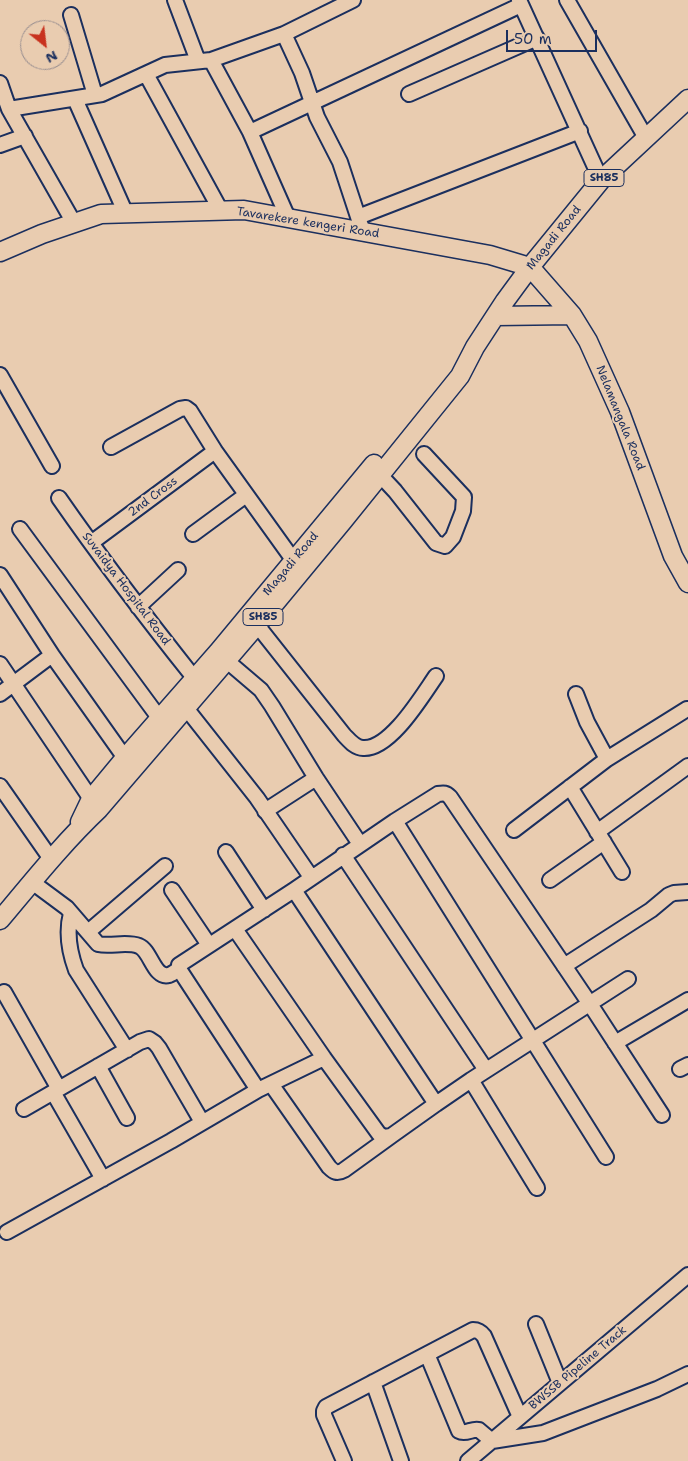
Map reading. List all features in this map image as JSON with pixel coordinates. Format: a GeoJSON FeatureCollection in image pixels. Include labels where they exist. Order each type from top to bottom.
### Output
{"type":"FeatureCollection","features":[{"type":"Feature","properties":{"kind":"main road","name":"Magadi Road"},"geometry":{"type":"LineString","coordinates":[[0,920],[51,859],[99,809],[227,661],[380,475],[453,367],[475,347],[530,267],[602,180],[688,99]]}},
{"type":"Feature","properties":{"kind":"main road","name":"Tavarekere kengeri Road"},"geometry":{"type":"LineString","coordinates":[[0,252],[42,234],[101,214],[244,210],[288,218],[360,224],[490,255],[530,267]]}},
{"type":"Feature","properties":{"kind":"main road","name":"Nelamangala Road"},"geometry":{"type":"LineString","coordinates":[[530,267],[572,315],[588,341],[620,412],[673,556],[688,582]]}},
{"type":"Feature","properties":{"kind":"main road"},"geometry":{"type":"LineString","coordinates":[[495,316],[572,315]]}},
{"type":"Feature","properties":{"kind":"main road","name":"Magadi Road"},"geometry":{"type":"LineString","coordinates":[[76,831],[92,799],[125,758],[418,418]]}},
{"type":"Feature","properties":{"kind":"street"},"geometry":{"type":"LineString","coordinates":[[9,109],[102,94],[165,65],[205,61],[284,34],[353,0]]}},
{"type":"Feature","properties":{"kind":"street"},"geometry":{"type":"LineString","coordinates":[[567,0],[646,138]]}},
{"type":"Feature","properties":{"kind":"street"},"geometry":{"type":"LineString","coordinates":[[180,2],[205,61],[250,132],[288,218]]}},
{"type":"Feature","properties":{"kind":"street"},"geometry":{"type":"LineString","coordinates":[[250,132],[520,2],[602,180]]}},
{"type":"Feature","properties":{"kind":"street"},"geometry":{"type":"LineString","coordinates":[[71,15],[95,95]]}},
{"type":"Feature","properties":{"kind":"street"},"geometry":{"type":"LineString","coordinates":[[284,34],[302,73],[317,117],[340,162],[360,224],[580,131]]}},
{"type":"Feature","properties":{"kind":"street"},"geometry":{"type":"LineString","coordinates":[[409,94],[537,38]]}},
{"type":"Feature","properties":{"kind":"street"},"geometry":{"type":"LineString","coordinates":[[146,74],[221,211]]}},
{"type":"Feature","properties":{"kind":"street"},"geometry":{"type":"LineString","coordinates":[[0,82],[9,109],[74,223]]}},
{"type":"Feature","properties":{"kind":"street"},"geometry":{"type":"LineString","coordinates":[[76,99],[126,214]]}},
{"type":"Feature","properties":{"kind":"street"},"geometry":{"type":"LineString","coordinates":[[0,145],[25,136]]}},
{"type":"Feature","properties":{"kind":"street"},"geometry":{"type":"LineString","coordinates":[[0,375],[52,466]]}},
{"type":"Feature","properties":{"kind":"street"},"geometry":{"type":"LineString","coordinates":[[111,447],[180,409],[186,408],[190,411],[215,451],[294,561]]}},
{"type":"Feature","properties":{"kind":"street","name":"2nd Cross"},"geometry":{"type":"LineString","coordinates":[[91,543],[215,451]]}},
{"type":"Feature","properties":{"kind":"street"},"geometry":{"type":"LineString","coordinates":[[380,475],[436,543],[444,546],[453,537],[463,511],[464,497],[424,454]]}},
{"type":"Feature","properties":{"kind":"street"},"geometry":{"type":"LineString","coordinates":[[192,534],[246,495]]}},
{"type":"Feature","properties":{"kind":"street","name":"Suvaidya Hospital Road"},"geometry":{"type":"LineString","coordinates":[[59,498],[138,607],[195,679]]}},
{"type":"Feature","properties":{"kind":"street"},"geometry":{"type":"LineString","coordinates":[[20,529],[160,719]]}},
{"type":"Feature","properties":{"kind":"street"},"geometry":{"type":"LineString","coordinates":[[138,607],[178,570]]}},
{"type":"Feature","properties":{"kind":"street"},"geometry":{"type":"LineString","coordinates":[[0,575],[52,655],[125,758]]}},
{"type":"Feature","properties":{"kind":"street"},"geometry":{"type":"LineString","coordinates":[[257,625],[344,735],[352,744],[362,748],[375,746],[387,739],[436,676]]}},
{"type":"Feature","properties":{"kind":"street"},"geometry":{"type":"LineString","coordinates":[[0,694],[52,655]]}},
{"type":"Feature","properties":{"kind":"street"},"geometry":{"type":"LineString","coordinates":[[227,661],[261,690],[360,844]]}},
{"type":"Feature","properties":{"kind":"street"},"geometry":{"type":"LineString","coordinates":[[0,664],[92,799]]}},
{"type":"Feature","properties":{"kind":"street"},"geometry":{"type":"LineString","coordinates":[[576,694],[587,722],[607,759]]}},
{"type":"Feature","properties":{"kind":"street"},"geometry":{"type":"LineString","coordinates":[[186,708],[265,811],[311,877]]}},
{"type":"Feature","properties":{"kind":"street"},"geometry":{"type":"LineString","coordinates":[[514,830],[607,759],[687,709]]}},
{"type":"Feature","properties":{"kind":"street"},"geometry":{"type":"LineString","coordinates":[[550,880],[688,766]]}},
{"type":"Feature","properties":{"kind":"street"},"geometry":{"type":"LineString","coordinates":[[265,811],[316,778]]}},
{"type":"Feature","properties":{"kind":"street"},"geometry":{"type":"LineString","coordinates":[[0,786],[51,859]]}},
{"type":"Feature","properties":{"kind":"street"},"geometry":{"type":"LineString","coordinates":[[570,787],[622,872]]}},
{"type":"Feature","properties":{"kind":"street"},"geometry":{"type":"LineString","coordinates":[[258,1090],[178,967],[180,963],[264,910],[395,820],[438,794],[443,793],[447,794],[590,1004],[662,1114]]}},
{"type":"Feature","properties":{"kind":"street"},"geometry":{"type":"LineString","coordinates":[[395,820],[606,1157]]}},
{"type":"Feature","properties":{"kind":"street"},"geometry":{"type":"LineString","coordinates":[[226,852],[264,910]]}},
{"type":"Feature","properties":{"kind":"street"},"geometry":{"type":"LineString","coordinates":[[344,855],[486,1070]]}},
{"type":"Feature","properties":{"kind":"street"},"geometry":{"type":"LineString","coordinates":[[88,932],[165,866]]}},
{"type":"Feature","properties":{"kind":"street"},"geometry":{"type":"LineString","coordinates":[[32,882],[71,913],[98,944],[129,944],[139,946],[161,974],[167,975],[180,969]]}},
{"type":"Feature","properties":{"kind":"street"},"geometry":{"type":"LineString","coordinates":[[172,890],[208,945]]}},
{"type":"Feature","properties":{"kind":"street"},"geometry":{"type":"LineString","coordinates":[[294,890],[436,1104]]}},
{"type":"Feature","properties":{"kind":"street"},"geometry":{"type":"LineString","coordinates":[[564,966],[674,893],[688,892]]}},
{"type":"Feature","properties":{"kind":"street"},"geometry":{"type":"LineString","coordinates":[[71,913],[67,932],[76,970],[126,1050]]}},
{"type":"Feature","properties":{"kind":"street"},"geometry":{"type":"LineString","coordinates":[[235,929],[374,1128],[384,1137],[391,1136]]}},
{"type":"Feature","properties":{"kind":"street"},"geometry":{"type":"LineString","coordinates":[[271,1084],[329,1167],[334,1172],[344,1170],[471,1080],[628,979]]}},
{"type":"Feature","properties":{"kind":"street"},"geometry":{"type":"LineString","coordinates":[[4,992],[103,1179]]}},
{"type":"Feature","properties":{"kind":"street"},"geometry":{"type":"LineString","coordinates":[[615,1043],[688,1000]]}},
{"type":"Feature","properties":{"kind":"street"},"geometry":{"type":"LineString","coordinates":[[24,1109],[126,1050],[149,1039],[155,1043],[202,1122]]}},
{"type":"Feature","properties":{"kind":"street"},"geometry":{"type":"LineString","coordinates":[[8,1232],[258,1090],[324,1058]]}},
{"type":"Feature","properties":{"kind":"street"},"geometry":{"type":"LineString","coordinates":[[98,1066],[128,1118]]}},
{"type":"Feature","properties":{"kind":"street"},"geometry":{"type":"LineString","coordinates":[[471,1080],[537,1188]]}},
{"type":"Feature","properties":{"kind":"street","name":"BWSSB Pipeline Track"},"geometry":{"type":"LineString","coordinates":[[468,1461],[688,1275]]}},
{"type":"Feature","properties":{"kind":"street"},"geometry":{"type":"LineString","coordinates":[[536,1324],[560,1383]]}},
{"type":"Feature","properties":{"kind":"street"},"geometry":{"type":"LineString","coordinates":[[344,1461],[325,1419],[324,1411],[326,1407],[472,1330],[481,1332],[484,1336],[520,1417]]}},
{"type":"Feature","properties":{"kind":"street"},"geometry":{"type":"LineString","coordinates":[[427,1354],[459,1431],[463,1433],[477,1429],[492,1441],[543,1433],[657,1389],[688,1374]]}},
{"type":"Feature","properties":{"kind":"street"},"geometry":{"type":"LineString","coordinates":[[373,1382],[401,1461]]}}]}
